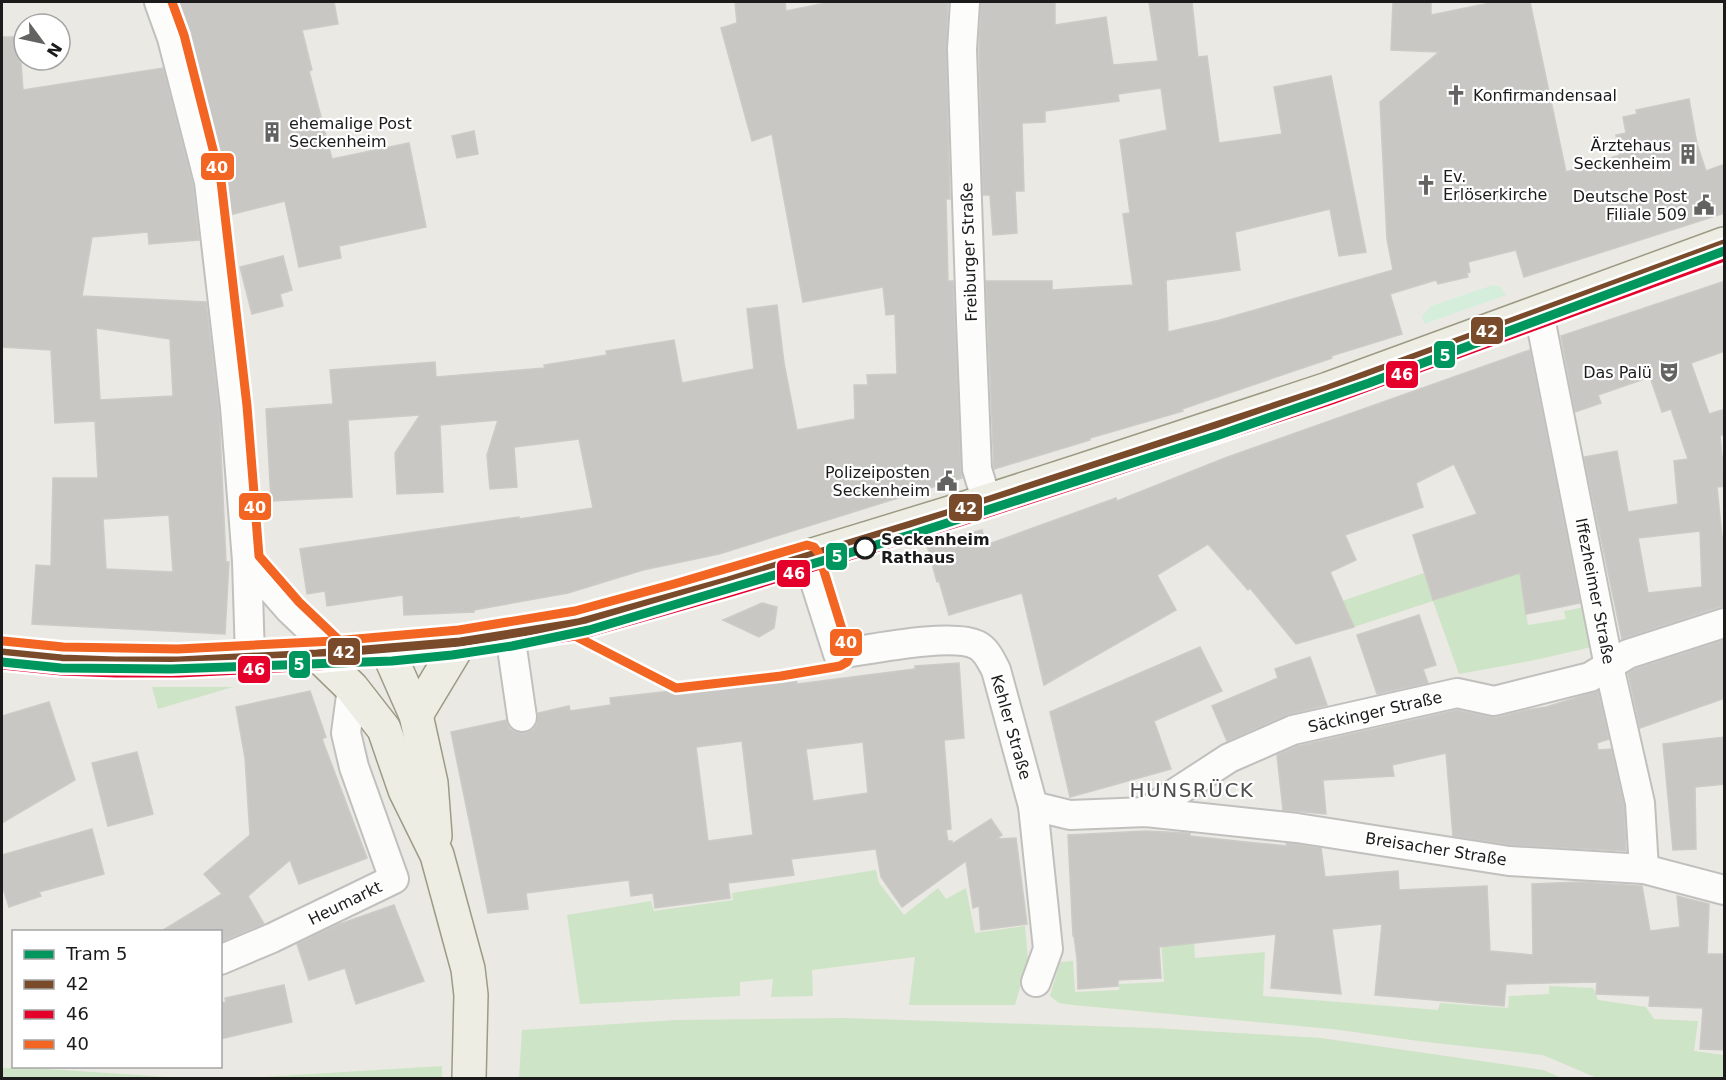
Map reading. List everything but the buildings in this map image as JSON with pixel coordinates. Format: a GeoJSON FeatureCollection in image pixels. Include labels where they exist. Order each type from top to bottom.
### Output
{"type":"FeatureCollection","features":[{"type":"Feature","properties":{"kind":"main road"},"geometry":{"type":"LineString","coordinates":[[2,653],[116,661],[178,661],[326,654],[460,642],[578,623],[677,596],[987,502],[1328,389],[1725,244]]}},
{"type":"Feature","properties":{"kind":"main road"},"geometry":{"type":"LineString","coordinates":[[416,715],[460,642]]}},
{"type":"Feature","properties":{"kind":"main road"},"geometry":{"type":"LineString","coordinates":[[402,648],[431,783],[436,855]]}},
{"type":"Feature","properties":{"kind":"main road"},"geometry":{"type":"LineString","coordinates":[[326,654],[384,729],[405,790],[436,855],[468,969],[471,995],[469,1078]]}},
{"type":"Feature","properties":{"kind":"street"},"geometry":{"type":"LineString","coordinates":[[159,2],[172,38],[209,182],[235,407],[247,561],[250,657]]}},
{"type":"Feature","properties":{"kind":"street","name":"Freiburger Straße"},"geometry":{"type":"LineString","coordinates":[[965,2],[962,49],[977,469],[987,502]]}},
{"type":"Feature","properties":{"kind":"street","name":"Iffezheimer Straße"},"geometry":{"type":"LineString","coordinates":[[1539,313],[1640,803],[1644,869]]}},
{"type":"Feature","properties":{"kind":"street","name":"Kehler Straße"},"geometry":{"type":"LineString","coordinates":[[807,557],[838,654],[935,640],[966,641],[985,651],[996,670],[1033,806],[1048,949],[1036,982]]}},
{"type":"Feature","properties":{"kind":"street"},"geometry":{"type":"LineString","coordinates":[[247,561],[326,654]]}},
{"type":"Feature","properties":{"kind":"street","name":"Säckinger Straße"},"geometry":{"type":"LineString","coordinates":[[1146,812],[1229,758],[1293,730],[1457,693],[1494,701],[1590,677],[1628,654],[1725,623]]}},
{"type":"Feature","properties":{"kind":"street"},"geometry":{"type":"LineString","coordinates":[[510,633],[522,717]]}},
{"type":"Feature","properties":{"kind":"street","name":"Heumarkt"},"geometry":{"type":"LineString","coordinates":[[222,959],[272,938],[394,879],[354,766],[346,733],[352,688]]}},
{"type":"Feature","properties":{"kind":"street"},"geometry":{"type":"LineString","coordinates":[[354,766],[365,744],[384,729],[416,715]]}},
{"type":"Feature","properties":{"kind":"street"},"geometry":{"type":"LineString","coordinates":[[1033,806],[1070,815],[1146,812]]}},
{"type":"Feature","properties":{"kind":"street","name":"Breisacher Straße"},"geometry":{"type":"LineString","coordinates":[[1146,812],[1297,828],[1509,861],[1644,869],[1725,890]]}},
{"type":"Feature","properties":{"kind":"green space"},"geometry":{"type":"Polygon","coordinates":[[[1493,285],[1501,287],[1506,295],[1424,324],[1422,316],[1431,306],[1493,285]]]}},
{"type":"Feature","properties":{"kind":"green space"},"geometry":{"type":"Polygon","coordinates":[[[1424,573],[1433,600],[1520,573],[1528,625],[1566,619],[1564,611],[1585,607],[1592,647],[1459,674],[1433,601],[1354,627],[1342,601],[1424,573]]]}},
{"type":"Feature","properties":{"kind":"green space"},"geometry":{"type":"Polygon","coordinates":[[[152,687],[233,687],[158,709],[152,687]]]}},
{"type":"Feature","properties":{"kind":"green space"},"geometry":{"type":"Polygon","coordinates":[[[876,870],[879,883],[904,915],[938,888],[946,899],[966,888],[975,933],[1025,926],[1028,960],[1015,1005],[909,1005],[915,957],[812,970],[813,996],[771,997],[773,979],[740,982],[740,996],[580,1004],[567,915],[651,901],[654,911],[733,900],[732,893],[876,870]]]}},
{"type":"Feature","properties":{"kind":"green space"},"geometry":{"type":"Polygon","coordinates":[[[1193,924],[1195,958],[1265,952],[1263,996],[1438,1010],[1440,1003],[1508,1008],[1509,996],[1549,994],[1549,986],[1593,988],[1598,1000],[1646,1007],[1654,1019],[1698,1021],[1694,1051],[1724,1055],[1724,1078],[1597,1078],[1543,1055],[1332,1029],[1073,1005],[1059,1003],[1050,996],[1060,962],[1073,961],[1075,992],[1119,990],[1119,984],[1164,982],[1161,938],[1193,924]]]}},
{"type":"Feature","properties":{"kind":"green space"},"geometry":{"type":"Polygon","coordinates":[[[843,1018],[1153,1028],[1321,1038],[1543,1070],[1562,1078],[519,1078],[522,1030],[676,1020],[843,1018]]]}},
{"type":"Feature","properties":{"kind":"green space"},"geometry":{"type":"Polygon","coordinates":[[[442,1066],[442,1078],[246,1078],[442,1066]]]}},
{"type":"Feature","properties":{"kind":"green space"},"geometry":{"type":"Polygon","coordinates":[[[2,1068],[32,1068],[184,1078],[2,1078],[2,1068]]]}},
{"type":"Feature","properties":{"kind":"tram line","name":"5"},"geometry":{"type":"LineString","coordinates":[[2,662],[61,668],[171,669],[392,661],[512,646],[589,630],[913,534],[1219,435],[1369,383],[1724,251]]}},
{"type":"Feature","properties":{"kind":"transit line","name":"40"},"geometry":{"type":"LineString","coordinates":[[172,2],[184,35],[221,181],[247,406],[259,556],[299,602],[343,644]]}},
{"type":"Feature","properties":{"kind":"transit line","name":"42"},"geometry":{"type":"LineString","coordinates":[[2,653],[116,661],[178,661],[317,654],[460,642],[578,623],[728,581],[953,512],[1328,389],[1724,244]]}},
{"type":"Feature","properties":{"kind":"transit line","name":"46"},"geometry":{"type":"LineString","coordinates":[[2,665],[61,671],[116,673],[179,673],[318,666],[461,654],[581,635],[732,592],[957,523],[1332,400],[1724,257]]}},
{"type":"Feature","properties":{"kind":"transit line","name":"40"},"geometry":{"type":"LineString","coordinates":[[3,641],[63,647],[178,649],[334,641],[459,630],[575,611],[807,545],[814,547],[818,552],[850,655],[847,662],[840,666],[781,676],[676,688],[575,636]]}},
{"type":"Feature","properties":{"kind":"place","name":"Konfirmandensaal"},"geometry":{"type":"Point","coordinates":[1456,95]}},
{"type":"Feature","properties":{"kind":"place","name":"ehemalige Post Seckenheim"},"geometry":{"type":"Point","coordinates":[272,132]}},
{"type":"Feature","properties":{"kind":"place","name":"Ärztehaus Seckenheim"},"geometry":{"type":"Point","coordinates":[1688,154]}},
{"type":"Feature","properties":{"kind":"place","name":"Ev. Erlöserkirche"},"geometry":{"type":"Point","coordinates":[1426,185]}},
{"type":"Feature","properties":{"kind":"place","name":"Deutsche Post Filiale 509"},"geometry":{"type":"Point","coordinates":[1704,205]}},
{"type":"Feature","properties":{"kind":"place","name":"Das Palü"},"geometry":{"type":"Point","coordinates":[1669,372]}},
{"type":"Feature","properties":{"kind":"place","name":"Polizeiposten Seckenheim"},"geometry":{"type":"Point","coordinates":[947,481]}},
{"type":"Feature","properties":{"kind":"place","name":"Seckenheim Rathaus"},"geometry":{"type":"Point","coordinates":[865,548]}},
{"type":"Feature","properties":{"kind":"district","name":"HUNSRÜCK"},"geometry":{"type":"Point","coordinates":[1192,790]}}]}
